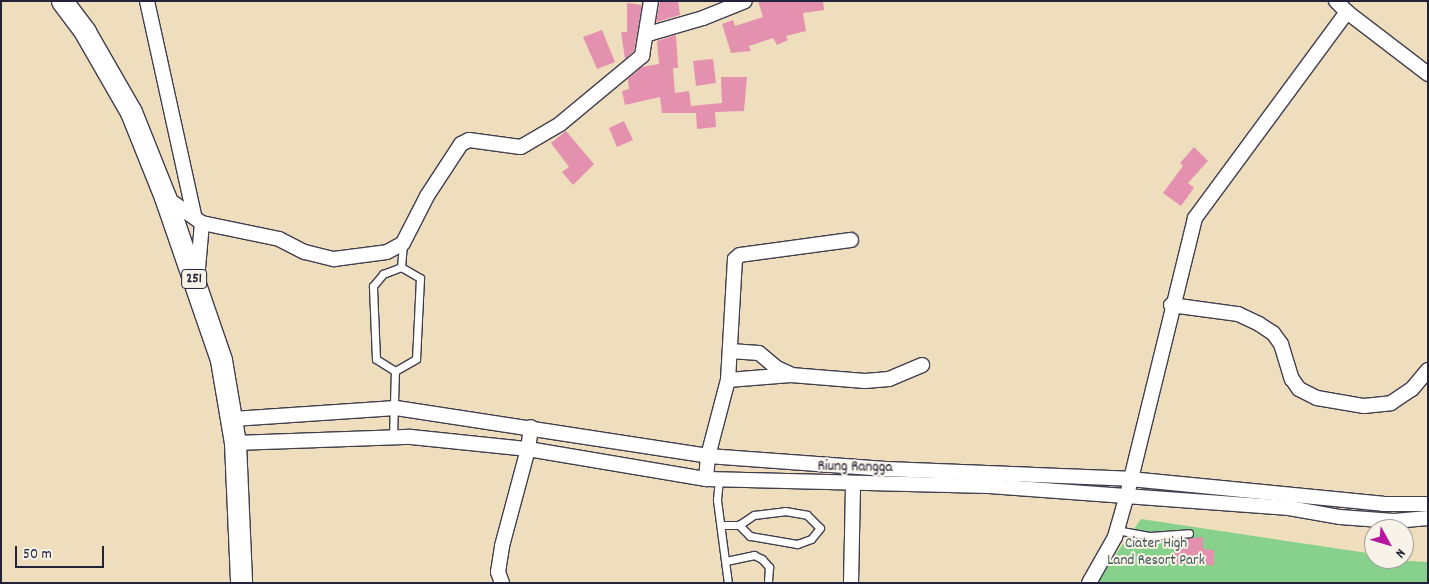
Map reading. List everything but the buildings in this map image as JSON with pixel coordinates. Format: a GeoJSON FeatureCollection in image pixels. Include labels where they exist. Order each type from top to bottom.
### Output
{"type":"FeatureCollection","features":[{"type":"Feature","properties":{"kind":"main road","name":"251"},"geometry":{"type":"LineString","coordinates":[[62,1],[85,32],[131,112],[166,197],[221,360],[233,419],[241,583]]}},
{"type":"Feature","properties":{"kind":"street"},"geometry":{"type":"LineString","coordinates":[[147,1],[198,219],[197,287]]}},
{"type":"Feature","properties":{"kind":"street"},"geometry":{"type":"LineString","coordinates":[[166,197],[198,219],[279,238],[306,252],[334,259],[387,252],[403,243],[427,196],[461,144],[475,140],[514,148],[541,137],[642,56],[648,34],[651,1]]}},
{"type":"Feature","properties":{"kind":"street"},"geometry":{"type":"LineString","coordinates":[[648,34],[702,18],[745,1]]}},
{"type":"Feature","properties":{"kind":"street"},"geometry":{"type":"LineString","coordinates":[[1336,1],[1347,12],[1428,74]]}},
{"type":"Feature","properties":{"kind":"street"},"geometry":{"type":"LineString","coordinates":[[1089,583],[1116,530],[1127,495],[1171,306],[1195,218],[1347,12]]}},
{"type":"Feature","properties":{"kind":"street"},"geometry":{"type":"LineString","coordinates":[[712,479],[708,456],[728,380],[732,267],[735,259],[740,255],[851,240]]}},
{"type":"Feature","properties":{"kind":"street"},"geometry":{"type":"LineString","coordinates":[[1171,306],[1238,314],[1259,324],[1273,333],[1281,344],[1292,379],[1300,389],[1317,398],[1364,406],[1392,402],[1412,389],[1428,370]]}},
{"type":"Feature","properties":{"kind":"street"},"geometry":{"type":"LineString","coordinates":[[730,351],[759,353],[776,368],[791,374]]}},
{"type":"Feature","properties":{"kind":"street"},"geometry":{"type":"LineString","coordinates":[[728,380],[791,374],[865,380],[889,379],[922,365]]}},
{"type":"Feature","properties":{"kind":"street"},"geometry":{"type":"LineString","coordinates":[[233,419],[396,408],[531,427],[708,456],[886,469],[1130,479],[1383,504],[1428,504]]}},
{"type":"Feature","properties":{"kind":"street"},"geometry":{"type":"LineString","coordinates":[[502,583],[498,572],[502,546],[528,449],[531,427]]}},
{"type":"Feature","properties":{"kind":"street","name":"Riung Rangga"},"geometry":{"type":"LineString","coordinates":[[235,443],[393,438],[528,449],[712,479],[989,486],[1288,508],[1340,517],[1394,521],[1428,518]]}},
{"type":"Feature","properties":{"kind":"street"},"geometry":{"type":"LineString","coordinates":[[851,583],[853,484]]}},
{"type":"Feature","properties":{"kind":"lane"},"geometry":{"type":"LineString","coordinates":[[401,267],[403,243]]}},
{"type":"Feature","properties":{"kind":"lane"},"geometry":{"type":"LineString","coordinates":[[395,372],[416,359],[420,278],[401,267]]}},
{"type":"Feature","properties":{"kind":"lane"},"geometry":{"type":"LineString","coordinates":[[395,372],[376,359],[373,286],[383,274],[401,267]]}},
{"type":"Feature","properties":{"kind":"lane"},"geometry":{"type":"LineString","coordinates":[[393,438],[396,408],[395,372]]}},
{"type":"Feature","properties":{"kind":"lane"},"geometry":{"type":"LineString","coordinates":[[712,479],[721,525],[728,583]]}},
{"type":"Feature","properties":{"kind":"lane"},"geometry":{"type":"LineString","coordinates":[[721,525],[739,525],[754,515],[785,512],[808,515],[820,528],[811,540],[797,544],[750,536],[739,525]]}},
{"type":"Feature","properties":{"kind":"lane"},"geometry":{"type":"LineString","coordinates":[[1116,530],[1150,536],[1189,533]]}},
{"type":"Feature","properties":{"kind":"lane"},"geometry":{"type":"LineString","coordinates":[[726,561],[754,555],[762,559],[769,567],[768,583]]}},
{"type":"Feature","properties":{"kind":"green space","name":"Ciater High Land Resort Park"},"geometry":{"type":"Polygon","coordinates":[[[1141,519],[1364,552],[1364,569],[1414,569],[1414,561],[1428,562],[1428,583],[1095,583],[1141,519]]]}}]}
